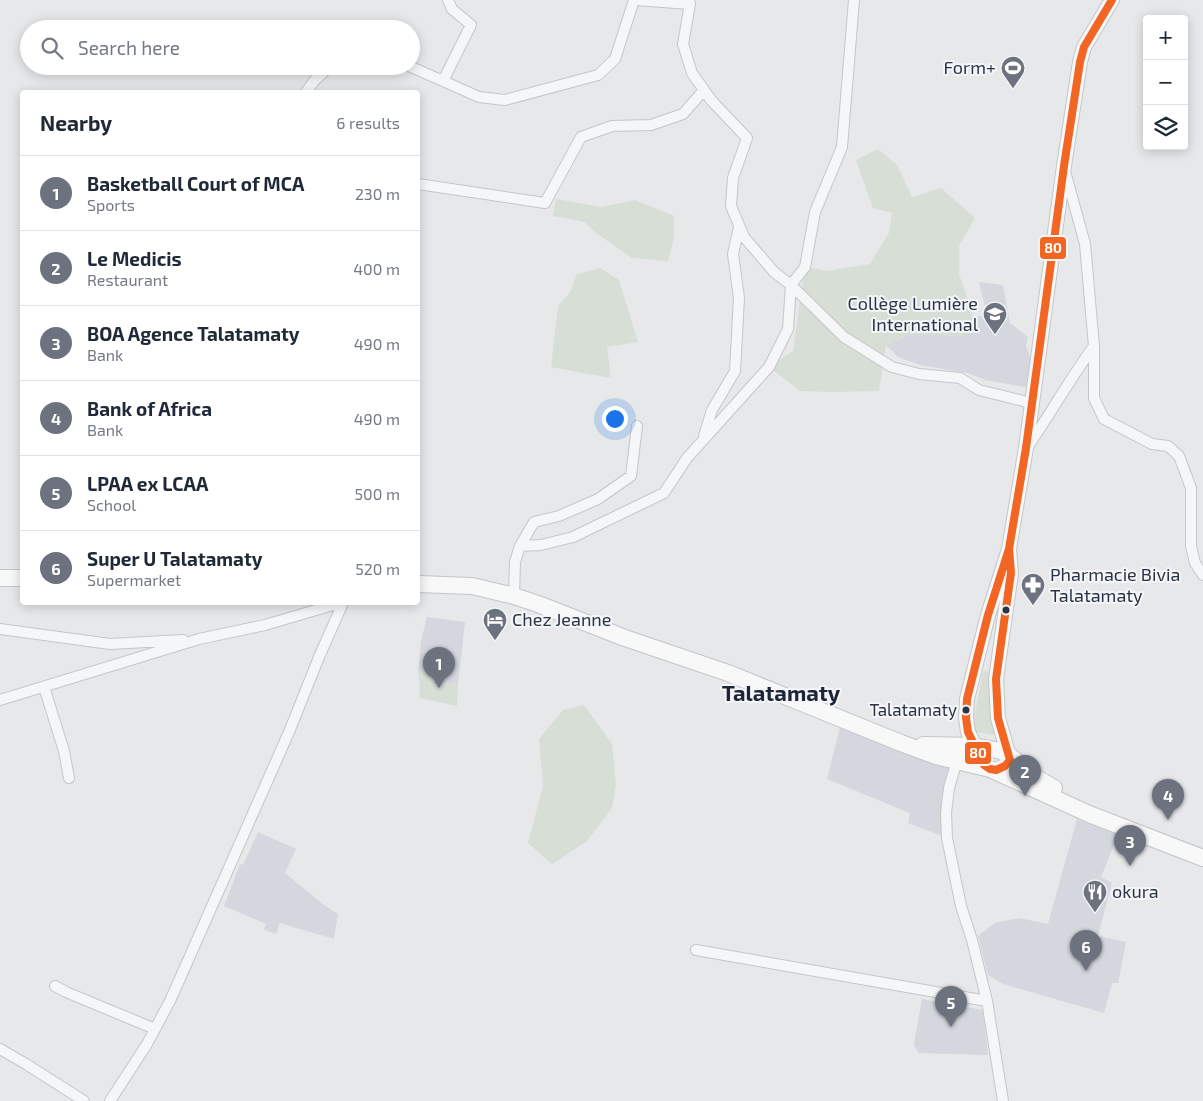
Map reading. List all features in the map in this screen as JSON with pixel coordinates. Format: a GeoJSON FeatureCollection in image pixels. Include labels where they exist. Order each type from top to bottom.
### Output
{"type":"FeatureCollection","features":[{"type":"Feature","properties":{"kind":"main road"},"geometry":{"type":"LineString","coordinates":[[965,747],[967,699],[991,606],[1009,549],[1026,448],[1064,166],[1084,47],[1112,0]]}},
{"type":"Feature","properties":{"kind":"main road"},"geometry":{"type":"LineString","coordinates":[[965,747],[990,769],[996,770],[1009,763],[1010,756],[998,718],[996,679],[1011,573],[1009,549]]}},
{"type":"Feature","properties":{"kind":"main road"},"geometry":{"type":"LineString","coordinates":[[0,578],[20,578]]}},
{"type":"Feature","properties":{"kind":"main road"},"geometry":{"type":"LineString","coordinates":[[420,584],[472,586],[514,596],[625,638],[728,673],[901,744],[1001,750],[1035,777],[1060,791],[1203,848]]}},
{"type":"Feature","properties":{"kind":"main road"},"geometry":{"type":"LineString","coordinates":[[975,667],[997,666]]}},
{"type":"Feature","properties":{"kind":"main road"},"geometry":{"type":"LineString","coordinates":[[965,747],[990,769],[1089,814],[1203,858]]}},
{"type":"Feature","properties":{"kind":"street"},"geometry":{"type":"LineString","coordinates":[[443,81],[471,25],[452,9],[448,0]]}},
{"type":"Feature","properties":{"kind":"street"},"geometry":{"type":"LineString","coordinates":[[420,71],[479,97],[506,100],[598,75],[615,59],[634,0],[689,2],[683,44],[692,74],[711,100],[747,138],[733,178],[732,206],[744,237],[774,272],[791,285],[844,337],[892,367],[919,374],[960,378],[979,390],[1032,403]]}},
{"type":"Feature","properties":{"kind":"street"},"geometry":{"type":"LineString","coordinates":[[520,546],[541,545],[573,537],[664,492],[687,458],[769,366],[788,329],[791,285],[805,267],[816,212],[842,147],[854,0]]}},
{"type":"Feature","properties":{"kind":"street"},"geometry":{"type":"LineString","coordinates":[[307,90],[320,75]]}},
{"type":"Feature","properties":{"kind":"street"},"geometry":{"type":"LineString","coordinates":[[420,184],[545,203],[581,137],[612,126],[651,125],[683,114],[704,90]]}},
{"type":"Feature","properties":{"kind":"street"},"geometry":{"type":"LineString","coordinates":[[1064,166],[1085,244],[1094,346],[1094,398],[1104,418],[1152,444],[1168,446],[1179,456],[1191,488],[1191,546],[1195,563],[1203,575]]}},
{"type":"Feature","properties":{"kind":"street"},"geometry":{"type":"LineString","coordinates":[[703,440],[712,410],[734,371],[739,298],[733,254],[740,226]]}},
{"type":"Feature","properties":{"kind":"street"},"geometry":{"type":"LineString","coordinates":[[1026,448],[1049,416],[1071,377],[1094,346]]}},
{"type":"Feature","properties":{"kind":"street"},"geometry":{"type":"LineString","coordinates":[[514,596],[515,562],[520,546],[534,522],[559,516],[598,499],[631,476],[637,426]]}},
{"type":"Feature","properties":{"kind":"street"},"geometry":{"type":"LineString","coordinates":[[0,700],[199,639],[265,625],[336,605]]}},
{"type":"Feature","properties":{"kind":"street"},"geometry":{"type":"LineString","coordinates":[[110,1101],[155,1029],[170,1001],[342,605]]}},
{"type":"Feature","properties":{"kind":"street"},"geometry":{"type":"LineString","coordinates":[[0,629],[110,644],[199,639]]}},
{"type":"Feature","properties":{"kind":"street"},"geometry":{"type":"LineString","coordinates":[[44,688],[64,751],[68,778]]}},
{"type":"Feature","properties":{"kind":"street"},"geometry":{"type":"LineString","coordinates":[[965,747],[948,797],[946,814],[947,838],[961,906],[972,940],[987,1001],[1003,1101]]}},
{"type":"Feature","properties":{"kind":"street"},"geometry":{"type":"LineString","coordinates":[[696,950],[987,1001]]}},
{"type":"Feature","properties":{"kind":"street"},"geometry":{"type":"LineString","coordinates":[[55,986],[155,1029]]}},
{"type":"Feature","properties":{"kind":"street"},"geometry":{"type":"LineString","coordinates":[[0,1049],[84,1101]]}},
{"type":"Feature","properties":{"kind":"shaded area"},"geometry":{"type":"Polygon","coordinates":[[[878,149],[897,165],[912,197],[941,188],[975,218],[959,246],[959,274],[973,314],[964,336],[912,334],[886,345],[879,391],[800,391],[769,367],[793,351],[805,267],[828,271],[870,264],[889,233],[892,213],[873,208],[856,160],[878,149]]]}},
{"type":"Feature","properties":{"kind":"shaded area"},"geometry":{"type":"Polygon","coordinates":[[[556,199],[602,207],[635,200],[674,216],[674,238],[668,261],[632,258],[596,233],[585,222],[553,216],[556,199]]]}},
{"type":"Feature","properties":{"kind":"shaded area"},"geometry":{"type":"Polygon","coordinates":[[[600,268],[619,280],[638,342],[607,347],[611,378],[551,367],[558,306],[569,294],[577,274],[600,268]]]}},
{"type":"Feature","properties":{"kind":"shaded area","name":"Collège Lumière International"},"geometry":{"type":"Polygon","coordinates":[[[979,282],[1003,285],[1010,323],[1028,337],[1026,346],[1031,360],[1031,388],[985,380],[968,373],[920,365],[898,357],[886,345],[912,334],[964,336],[967,318],[987,315],[979,282]]]}},
{"type":"Feature","properties":{"kind":"shaded area"},"geometry":{"type":"Polygon","coordinates":[[[427,617],[465,622],[458,684],[438,682],[438,674],[418,671],[421,641],[427,617]]]}},
{"type":"Feature","properties":{"kind":"shaded area"},"geometry":{"type":"Polygon","coordinates":[[[418,671],[438,674],[438,682],[458,684],[457,706],[419,698],[418,671]]]}},
{"type":"Feature","properties":{"kind":"shaded area"},"geometry":{"type":"Polygon","coordinates":[[[983,671],[997,673],[999,736],[972,731],[983,671]]]}},
{"type":"Feature","properties":{"kind":"shaded area"},"geometry":{"type":"Polygon","coordinates":[[[584,705],[612,744],[616,784],[612,808],[587,841],[552,864],[528,843],[543,786],[539,739],[563,710],[584,705]]]}},
{"type":"Feature","properties":{"kind":"shaded area"},"geometry":{"type":"Polygon","coordinates":[[[842,719],[957,762],[947,838],[908,823],[910,813],[827,779],[842,719]]]}},
{"type":"Feature","properties":{"kind":"shaded area"},"geometry":{"type":"Polygon","coordinates":[[[1077,819],[1118,835],[1101,877],[1112,883],[1098,936],[1126,942],[1118,983],[1112,983],[1104,1013],[1003,984],[988,975],[978,936],[995,923],[1019,918],[1048,924],[1077,819]]]}},
{"type":"Feature","properties":{"kind":"shaded area"},"geometry":{"type":"Polygon","coordinates":[[[258,832],[296,849],[285,873],[338,914],[334,939],[280,923],[276,934],[264,930],[266,924],[224,906],[240,864],[243,865],[258,832]]]}},
{"type":"Feature","properties":{"kind":"shaded area"},"geometry":{"type":"Polygon","coordinates":[[[922,999],[983,1010],[988,1055],[918,1053],[914,1044],[922,999]]]}},
{"type":"Feature","properties":{"kind":"transit line","name":"80"},"geometry":{"type":"LineString","coordinates":[[1009,549],[1011,573],[996,679],[998,718],[1010,760],[1005,766],[996,770],[984,765],[968,732],[966,718],[967,699],[988,615],[1009,549],[1026,448],[1080,62],[1084,47],[1112,0]]}},
{"type":"Feature","properties":{"kind":"place","name":"Form+"},"geometry":{"type":"Point","coordinates":[1013,89]}},
{"type":"Feature","properties":{"kind":"place","name":"Collège Lumière International"},"geometry":{"type":"Point","coordinates":[995,335]}},
{"type":"Feature","properties":{"kind":"place","name":"Pharmacie Bivia Talatamaty"},"geometry":{"type":"Point","coordinates":[1033,606]}},
{"type":"Feature","properties":{"kind":"place","name":"Chez Jeanne"},"geometry":{"type":"Point","coordinates":[495,641]}},
{"type":"Feature","properties":{"kind":"place","name":"Basketball Court of MCA"},"geometry":{"type":"Point","coordinates":[439,688]}},
{"type":"Feature","properties":{"kind":"place","name":"Talatamaty"},"geometry":{"type":"Point","coordinates":[966,710]}},
{"type":"Feature","properties":{"kind":"place","name":"Le Medicis"},"geometry":{"type":"Point","coordinates":[1025,796]}},
{"type":"Feature","properties":{"kind":"place","name":"Bank of Africa"},"geometry":{"type":"Point","coordinates":[1168,820]}},
{"type":"Feature","properties":{"kind":"place","name":"BOA Agence Talatamaty"},"geometry":{"type":"Point","coordinates":[1130,866]}},
{"type":"Feature","properties":{"kind":"place","name":"okura"},"geometry":{"type":"Point","coordinates":[1095,913]}},
{"type":"Feature","properties":{"kind":"place","name":"Super U Talatamaty"},"geometry":{"type":"Point","coordinates":[1086,971]}},
{"type":"Feature","properties":{"kind":"place","name":"LPAA ex LCAA"},"geometry":{"type":"Point","coordinates":[951,1027]}},
{"type":"Feature","properties":{"kind":"district","name":"Talatamaty"},"geometry":{"type":"Point","coordinates":[781,693]}}]}
